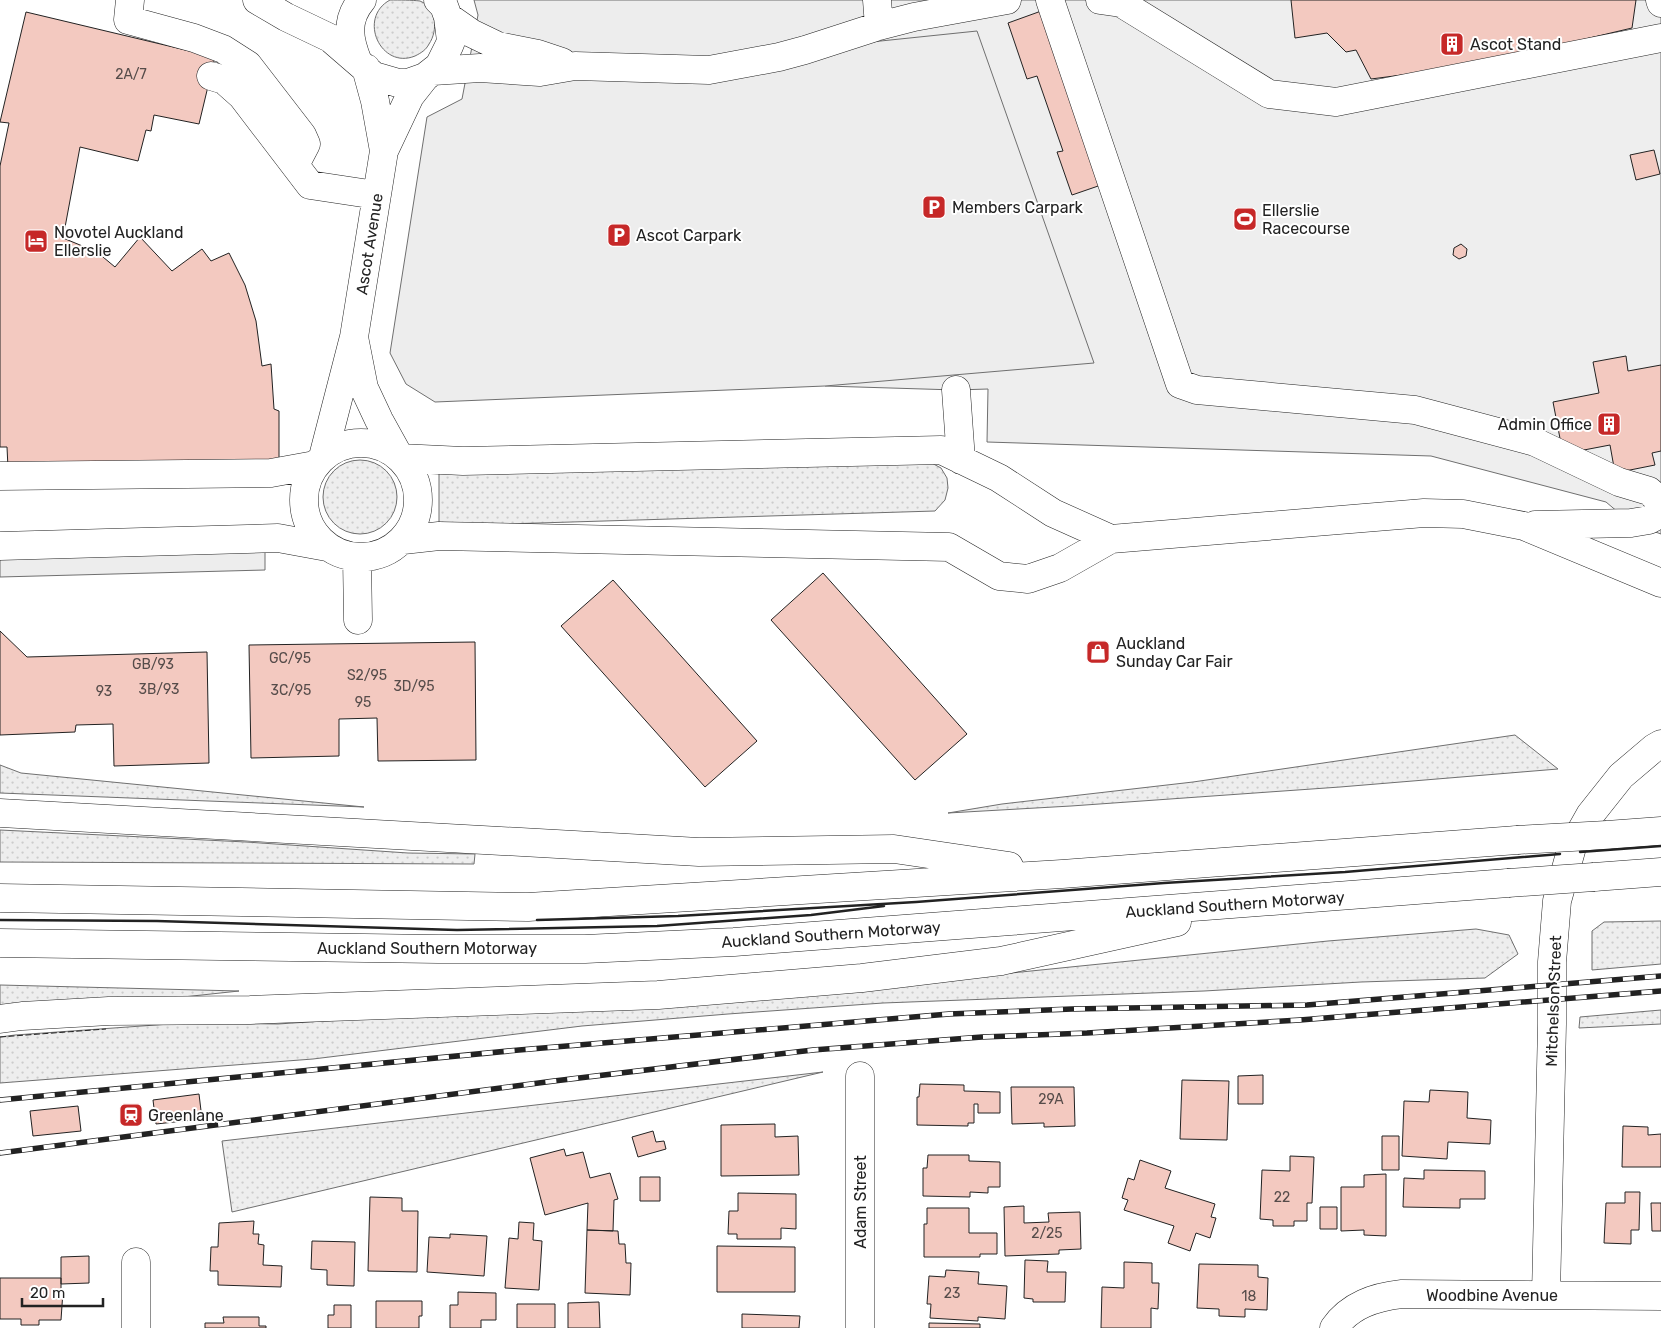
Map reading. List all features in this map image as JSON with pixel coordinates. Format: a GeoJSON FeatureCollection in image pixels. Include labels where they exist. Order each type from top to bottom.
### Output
{"type":"FeatureCollection","features":[{"type":"Feature","properties":{"kind":"main road"},"geometry":{"type":"LineString","coordinates":[[130,0],[128,20],[194,38],[222,49],[248,65],[302,135],[306,144],[295,165]]}},
{"type":"Feature","properties":{"kind":"main road"},"geometry":{"type":"LineString","coordinates":[[257,0],[286,17],[330,38],[374,76],[398,84],[408,83],[429,74],[480,68],[540,72],[575,66],[709,70],[805,50],[878,13],[914,17],[1006,0]]}},
{"type":"Feature","properties":{"kind":"main road","name":"Ascot Avenue"},"geometry":{"type":"LineString","coordinates":[[362,0],[353,15],[350,32],[351,46],[362,65],[375,101],[384,151]]}},
{"type":"Feature","properties":{"kind":"main road"},"geometry":{"type":"LineString","coordinates":[[1050,0],[1180,384],[1197,390],[1415,410],[1535,442],[1620,482],[1649,491],[1661,502]]}},
{"type":"Feature","properties":{"kind":"main road"},"geometry":{"type":"LineString","coordinates":[[1100,0],[1121,3],[1269,94],[1336,102],[1661,38]]}},
{"type":"Feature","properties":{"kind":"main road"},"geometry":{"type":"LineString","coordinates":[[443,6],[471,33],[498,46],[538,54],[575,66]]}},
{"type":"Feature","properties":{"kind":"main road","name":"Ascot Avenue"},"geometry":{"type":"LineString","coordinates":[[319,461],[354,337],[384,151],[410,96],[438,66],[451,41],[443,6]]}},
{"type":"Feature","properties":{"kind":"main road"},"geometry":{"type":"LineString","coordinates":[[211,76],[224,80],[242,96],[310,185],[376,195]]}},
{"type":"Feature","properties":{"kind":"main road","name":"Ascot Avenue"},"geometry":{"type":"LineString","coordinates":[[354,337],[364,388],[400,458]]}},
{"type":"Feature","properties":{"kind":"main road"},"geometry":{"type":"LineString","coordinates":[[956,390],[961,460]]}},
{"type":"Feature","properties":{"kind":"main road"},"geometry":{"type":"LineString","coordinates":[[353,443],[370,443],[386,448],[400,458],[411,472],[418,489],[418,507],[413,525],[403,540],[390,550],[374,556],[357,558],[341,555],[327,547],[314,534],[306,518],[303,499],[306,481],[319,461],[337,448],[353,443]]}},
{"type":"Feature","properties":{"kind":"main road"},"geometry":{"type":"LineString","coordinates":[[400,458],[463,462],[941,450],[999,478],[1053,514],[1111,539]]}},
{"type":"Feature","properties":{"kind":"main road"},"geometry":{"type":"LineString","coordinates":[[0,476],[271,473],[319,461]]}},
{"type":"Feature","properties":{"kind":"main road"},"geometry":{"type":"LineString","coordinates":[[403,540],[439,536],[949,547],[999,576],[1028,580],[1060,568],[1111,539],[1424,513],[1463,514],[1524,526],[1661,583]]}},
{"type":"Feature","properties":{"kind":"main road"},"geometry":{"type":"LineString","coordinates":[[1524,526],[1631,523],[1649,520],[1661,513]]}},
{"type":"Feature","properties":{"kind":"main road"},"geometry":{"type":"LineString","coordinates":[[0,546],[278,538],[327,547]]}},
{"type":"Feature","properties":{"kind":"main road"},"geometry":{"type":"LineString","coordinates":[[357,558],[358,620]]}},
{"type":"Feature","properties":{"kind":"main road","name":"Mitchelson Street"},"geometry":{"type":"LineString","coordinates":[[1546,1295],[1552,962],[1557,901],[1572,847],[1590,815],[1621,776],[1661,744]]}},
{"type":"Feature","properties":{"kind":"main road"},"geometry":{"type":"LineString","coordinates":[[0,805],[36,814]]}},
{"type":"Feature","properties":{"kind":"main road"},"geometry":{"type":"LineString","coordinates":[[0,813],[699,852],[894,849],[1062,874]]}},
{"type":"Feature","properties":{"kind":"main road"},"geometry":{"type":"LineString","coordinates":[[0,898],[528,907],[1062,874],[1661,831]]}},
{"type":"Feature","properties":{"kind":"main road","name":"Auckland Southern Motorway"},"geometry":{"type":"LineString","coordinates":[[0,943],[438,949],[585,949],[734,942],[1661,872]]}},
{"type":"Feature","properties":{"kind":"main road"},"geometry":{"type":"LineString","coordinates":[[0,1019],[109,1011],[259,1010],[658,995],[854,978],[1001,962],[1269,902]]}},
{"type":"Feature","properties":{"kind":"main road","name":"Adam Street"},"geometry":{"type":"LineString","coordinates":[[860,1076],[860,1328]]}},
{"type":"Feature","properties":{"kind":"main road"},"geometry":{"type":"LineString","coordinates":[[136,1262],[136,1328]]}},
{"type":"Feature","properties":{"kind":"main road","name":"Woodbine Avenue"},"geometry":{"type":"LineString","coordinates":[[1334,1328],[1346,1314],[1364,1303],[1381,1296],[1402,1294],[1661,1296]]}},
{"type":"Feature","properties":{"kind":"shaded area"},"geometry":{"type":"Polygon","coordinates":[[[390,0],[420,1],[426,4],[433,14],[435,27],[432,39],[425,50],[415,56],[403,58],[392,56],[383,49],[377,40],[374,29],[375,18],[380,8],[390,0]]]}},
{"type":"Feature","properties":{"kind":"shaded area","name":"Ascot Carpark"},"geometry":{"type":"Polygon","coordinates":[[[474,0],[867,0],[871,42],[977,31],[1094,363],[825,386],[435,402],[406,384],[390,353],[427,117],[462,99],[478,15],[474,0]]]}},
{"type":"Feature","properties":{"kind":"shaded area","name":"Ellerslie Racecourse"},"geometry":{"type":"Polygon","coordinates":[[[867,0],[1661,0],[1661,534],[1631,523],[1606,502],[1431,456],[987,442],[988,389],[956,390],[825,386],[834,52],[867,0]]]}},
{"type":"Feature","properties":{"kind":"shaded area"},"geometry":{"type":"Polygon","coordinates":[[[360,460],[381,466],[391,476],[397,497],[391,518],[381,528],[360,534],[339,528],[329,518],[323,497],[329,476],[339,466],[360,460]]]}},
{"type":"Feature","properties":{"kind":"shaded area"},"geometry":{"type":"Polygon","coordinates":[[[926,460],[941,468],[947,478],[948,488],[945,500],[935,511],[439,526],[439,469],[926,460]]]}},
{"type":"Feature","properties":{"kind":"shaded area"},"geometry":{"type":"Polygon","coordinates":[[[265,549],[265,570],[0,577],[0,556],[265,549]]]}},
{"type":"Feature","properties":{"kind":"shaded area"},"geometry":{"type":"Polygon","coordinates":[[[1515,735],[1558,769],[1340,787],[948,813],[1002,804],[1193,782],[1515,735]]]}},
{"type":"Feature","properties":{"kind":"shaded area"},"geometry":{"type":"Polygon","coordinates":[[[0,765],[21,773],[364,807],[0,793],[0,765]]]}},
{"type":"Feature","properties":{"kind":"shaded area"},"geometry":{"type":"Polygon","coordinates":[[[0,830],[246,842],[408,853],[475,854],[474,864],[0,862],[0,830]]]}},
{"type":"Feature","properties":{"kind":"shaded area"},"geometry":{"type":"Polygon","coordinates":[[[1661,921],[1661,964],[1592,970],[1592,931],[1604,922],[1661,921]]]}},
{"type":"Feature","properties":{"kind":"shaded area"},"geometry":{"type":"Polygon","coordinates":[[[1476,929],[1509,935],[1518,954],[1485,978],[883,1003],[582,1026],[313,1059],[0,1083],[0,1037],[15,1035],[184,1023],[278,1024],[932,981],[1328,941],[1476,929]]]}},
{"type":"Feature","properties":{"kind":"shaded area"},"geometry":{"type":"Polygon","coordinates":[[[0,985],[239,991],[183,997],[0,1006],[0,985]]]}},
{"type":"Feature","properties":{"kind":"shaded area"},"geometry":{"type":"Polygon","coordinates":[[[1661,1010],[1661,1024],[1579,1028],[1580,1017],[1661,1010]]]}},
{"type":"Feature","properties":{"kind":"shaded area"},"geometry":{"type":"Polygon","coordinates":[[[823,1072],[232,1212],[222,1141],[823,1072]]]}},
{"type":"Feature","properties":{"kind":"building","name":"Ascot Stand"},"geometry":{"type":"Polygon","coordinates":[[[1291,0],[1636,0],[1632,28],[1471,66],[1371,79],[1356,50],[1346,52],[1327,33],[1295,38],[1291,0]]]}},
{"type":"Feature","properties":{"kind":"building"},"geometry":{"type":"Polygon","coordinates":[[[1044,10],[1104,184],[1072,195],[1057,152],[1063,151],[1037,76],[1027,79],[1008,23],[1044,10]]]}},
{"type":"Feature","properties":{"kind":"building","name":"Novotel Auckland Ellerslie"},"geometry":{"type":"Polygon","coordinates":[[[26,12],[215,57],[199,124],[154,115],[151,131],[146,130],[138,161],[80,147],[63,238],[97,252],[115,267],[140,237],[172,271],[202,249],[211,261],[229,253],[245,285],[256,321],[262,366],[271,364],[274,409],[279,411],[279,460],[8,468],[7,447],[0,447],[0,166],[9,123],[0,122],[26,12]]]}},
{"type":"Feature","properties":{"kind":"building"},"geometry":{"type":"Polygon","coordinates":[[[1654,150],[1660,174],[1636,180],[1630,155],[1654,150]]]}},
{"type":"Feature","properties":{"kind":"building"},"geometry":{"type":"Polygon","coordinates":[[[1461,244],[1467,249],[1466,256],[1459,259],[1453,255],[1454,248],[1461,244]]]}},
{"type":"Feature","properties":{"kind":"building","name":"Admin Office"},"geometry":{"type":"Polygon","coordinates":[[[1626,356],[1628,371],[1661,365],[1661,451],[1652,453],[1655,465],[1615,473],[1610,445],[1563,454],[1553,402],[1599,393],[1593,362],[1626,356]]]}},
{"type":"Feature","properties":{"kind":"building"},"geometry":{"type":"Polygon","coordinates":[[[823,573],[967,734],[915,780],[771,620],[823,573]]]}},
{"type":"Feature","properties":{"kind":"building"},"geometry":{"type":"Polygon","coordinates":[[[613,580],[757,741],[705,787],[561,626],[613,580]]]}},
{"type":"Feature","properties":{"kind":"building"},"geometry":{"type":"Polygon","coordinates":[[[0,631],[27,657],[207,652],[209,763],[114,766],[113,724],[76,725],[75,732],[0,735],[0,631]]]}},
{"type":"Feature","properties":{"kind":"building"},"geometry":{"type":"Polygon","coordinates":[[[475,642],[476,760],[378,761],[377,718],[339,719],[339,756],[251,758],[249,645],[475,642]]]}},
{"type":"Feature","properties":{"kind":"building"},"geometry":{"type":"Polygon","coordinates":[[[1263,1075],[1263,1104],[1238,1104],[1238,1076],[1263,1075]]]}},
{"type":"Feature","properties":{"kind":"building"},"geometry":{"type":"Polygon","coordinates":[[[1182,1080],[1229,1081],[1227,1140],[1180,1139],[1182,1080]]]}},
{"type":"Feature","properties":{"kind":"building"},"geometry":{"type":"Polygon","coordinates":[[[920,1084],[964,1085],[964,1091],[1000,1092],[1000,1113],[978,1113],[978,1104],[974,1104],[974,1123],[968,1123],[968,1126],[917,1125],[917,1097],[919,1097],[920,1084]]]}},
{"type":"Feature","properties":{"kind":"building"},"geometry":{"type":"Polygon","coordinates":[[[1011,1087],[1074,1087],[1075,1126],[1044,1127],[1044,1123],[1012,1124],[1011,1087]]]}},
{"type":"Feature","properties":{"kind":"building"},"geometry":{"type":"Polygon","coordinates":[[[1430,1090],[1468,1092],[1467,1118],[1491,1120],[1490,1144],[1448,1142],[1447,1159],[1402,1156],[1404,1101],[1429,1102],[1430,1090]]]}},
{"type":"Feature","properties":{"kind":"building"},"geometry":{"type":"Polygon","coordinates":[[[199,1094],[202,1119],[156,1124],[153,1100],[199,1094]]]}},
{"type":"Feature","properties":{"kind":"building"},"geometry":{"type":"Polygon","coordinates":[[[78,1106],[81,1131],[33,1136],[30,1111],[78,1106]]]}},
{"type":"Feature","properties":{"kind":"building"},"geometry":{"type":"Polygon","coordinates":[[[775,1124],[775,1137],[798,1136],[799,1175],[721,1176],[721,1125],[775,1124]]]}},
{"type":"Feature","properties":{"kind":"building"},"geometry":{"type":"Polygon","coordinates":[[[1623,1126],[1648,1127],[1648,1135],[1661,1134],[1661,1167],[1622,1167],[1623,1126]]]}},
{"type":"Feature","properties":{"kind":"building"},"geometry":{"type":"Polygon","coordinates":[[[653,1131],[656,1142],[664,1141],[666,1149],[638,1157],[632,1137],[653,1131]]]}},
{"type":"Feature","properties":{"kind":"building"},"geometry":{"type":"Polygon","coordinates":[[[1382,1136],[1399,1136],[1399,1170],[1382,1170],[1382,1136]]]}},
{"type":"Feature","properties":{"kind":"building"},"geometry":{"type":"Polygon","coordinates":[[[564,1149],[566,1156],[583,1152],[590,1178],[610,1173],[618,1199],[614,1200],[613,1231],[587,1230],[588,1203],[545,1215],[530,1158],[564,1149]]]}},
{"type":"Feature","properties":{"kind":"building"},"geometry":{"type":"Polygon","coordinates":[[[928,1155],[969,1155],[969,1161],[1000,1162],[1000,1187],[988,1187],[988,1193],[970,1192],[970,1197],[923,1196],[923,1168],[927,1168],[928,1155]]]}},
{"type":"Feature","properties":{"kind":"building"},"geometry":{"type":"Polygon","coordinates":[[[1290,1156],[1314,1157],[1312,1203],[1307,1203],[1307,1221],[1294,1221],[1294,1226],[1273,1226],[1273,1220],[1260,1219],[1262,1170],[1290,1171],[1290,1156]]]}},
{"type":"Feature","properties":{"kind":"building"},"geometry":{"type":"Polygon","coordinates":[[[1140,1160],[1171,1171],[1165,1188],[1215,1204],[1211,1217],[1216,1218],[1210,1238],[1196,1233],[1190,1251],[1168,1243],[1174,1226],[1124,1210],[1128,1200],[1122,1198],[1128,1178],[1134,1180],[1140,1160]]]}},
{"type":"Feature","properties":{"kind":"building"},"geometry":{"type":"Polygon","coordinates":[[[1424,1170],[1485,1171],[1485,1199],[1460,1199],[1460,1208],[1403,1207],[1404,1178],[1424,1179],[1424,1170]]]}},
{"type":"Feature","properties":{"kind":"building"},"geometry":{"type":"Polygon","coordinates":[[[1386,1174],[1386,1236],[1364,1235],[1364,1230],[1341,1231],[1341,1187],[1364,1187],[1364,1175],[1386,1174]]]}},
{"type":"Feature","properties":{"kind":"building"},"geometry":{"type":"Polygon","coordinates":[[[640,1177],[660,1177],[660,1201],[640,1201],[640,1177]]]}},
{"type":"Feature","properties":{"kind":"building"},"geometry":{"type":"Polygon","coordinates":[[[1625,1192],[1640,1192],[1639,1230],[1631,1230],[1631,1244],[1604,1243],[1606,1203],[1625,1203],[1625,1192]]]}},
{"type":"Feature","properties":{"kind":"building"},"geometry":{"type":"Polygon","coordinates":[[[738,1193],[796,1194],[796,1229],[781,1228],[781,1239],[737,1239],[737,1234],[728,1234],[729,1211],[738,1211],[738,1193]]]}},
{"type":"Feature","properties":{"kind":"building"},"geometry":{"type":"Polygon","coordinates":[[[370,1197],[402,1198],[402,1211],[418,1211],[417,1272],[368,1271],[370,1197]]]}},
{"type":"Feature","properties":{"kind":"building"},"geometry":{"type":"Polygon","coordinates":[[[1651,1203],[1661,1203],[1661,1231],[1652,1231],[1651,1203]]]}},
{"type":"Feature","properties":{"kind":"building"},"geometry":{"type":"Polygon","coordinates":[[[1024,1206],[1024,1223],[1049,1222],[1048,1213],[1080,1212],[1081,1249],[1059,1250],[1059,1254],[1005,1256],[1004,1207],[1024,1206]]]}},
{"type":"Feature","properties":{"kind":"building"},"geometry":{"type":"Polygon","coordinates":[[[1320,1207],[1337,1207],[1337,1229],[1320,1229],[1320,1207]]]}},
{"type":"Feature","properties":{"kind":"building"},"geometry":{"type":"Polygon","coordinates":[[[927,1208],[969,1208],[969,1233],[997,1233],[997,1254],[980,1254],[980,1257],[924,1257],[924,1224],[927,1224],[927,1208]]]}},
{"type":"Feature","properties":{"kind":"building"},"geometry":{"type":"Polygon","coordinates":[[[254,1221],[253,1234],[259,1234],[258,1244],[264,1245],[263,1265],[282,1266],[281,1287],[218,1285],[218,1271],[210,1271],[211,1247],[218,1247],[219,1223],[254,1221]]]}},
{"type":"Feature","properties":{"kind":"building"},"geometry":{"type":"Polygon","coordinates":[[[519,1222],[534,1223],[533,1240],[542,1241],[539,1290],[505,1288],[509,1238],[518,1239],[519,1222]]]}},
{"type":"Feature","properties":{"kind":"building"},"geometry":{"type":"Polygon","coordinates":[[[587,1230],[618,1231],[619,1244],[625,1244],[626,1263],[631,1263],[630,1295],[585,1293],[587,1230]]]}},
{"type":"Feature","properties":{"kind":"building"},"geometry":{"type":"Polygon","coordinates":[[[450,1234],[487,1236],[484,1276],[427,1272],[429,1237],[450,1238],[450,1234]]]}},
{"type":"Feature","properties":{"kind":"building"},"geometry":{"type":"Polygon","coordinates":[[[312,1241],[355,1242],[354,1286],[327,1285],[327,1270],[311,1269],[312,1241]]]}},
{"type":"Feature","properties":{"kind":"building"},"geometry":{"type":"Polygon","coordinates":[[[717,1246],[795,1247],[795,1292],[717,1292],[717,1246]]]}},
{"type":"Feature","properties":{"kind":"building"},"geometry":{"type":"Polygon","coordinates":[[[89,1256],[89,1283],[61,1284],[61,1257],[89,1256]]]}},
{"type":"Feature","properties":{"kind":"building"},"geometry":{"type":"Polygon","coordinates":[[[1025,1260],[1048,1261],[1047,1272],[1066,1272],[1065,1302],[1033,1302],[1033,1299],[1024,1298],[1025,1260]]]}},
{"type":"Feature","properties":{"kind":"building"},"geometry":{"type":"Polygon","coordinates":[[[1124,1262],[1152,1263],[1152,1283],[1159,1283],[1158,1309],[1151,1308],[1151,1328],[1101,1328],[1102,1287],[1124,1288],[1124,1262]]]}},
{"type":"Feature","properties":{"kind":"building"},"geometry":{"type":"Polygon","coordinates":[[[1199,1264],[1258,1265],[1258,1277],[1268,1278],[1267,1310],[1245,1309],[1245,1317],[1219,1316],[1219,1309],[1197,1308],[1199,1264]]]}},
{"type":"Feature","properties":{"kind":"building"},"geometry":{"type":"Polygon","coordinates":[[[946,1270],[979,1272],[978,1284],[1007,1286],[1005,1319],[978,1317],[978,1321],[930,1318],[931,1304],[927,1304],[929,1276],[945,1277],[946,1270]]]}},
{"type":"Feature","properties":{"kind":"building"},"geometry":{"type":"Polygon","coordinates":[[[0,1278],[61,1278],[61,1291],[63,1291],[61,1320],[39,1320],[39,1325],[21,1325],[21,1319],[0,1319],[0,1278]]]}},
{"type":"Feature","properties":{"kind":"building"},"geometry":{"type":"Polygon","coordinates":[[[458,1292],[496,1293],[496,1320],[481,1320],[481,1328],[450,1328],[450,1305],[458,1305],[458,1292]]]}},
{"type":"Feature","properties":{"kind":"building"},"geometry":{"type":"Polygon","coordinates":[[[376,1301],[422,1301],[422,1316],[419,1316],[419,1328],[376,1328],[376,1301]]]}},
{"type":"Feature","properties":{"kind":"building"},"geometry":{"type":"Polygon","coordinates":[[[599,1302],[600,1328],[568,1328],[568,1303],[599,1302]]]}},
{"type":"Feature","properties":{"kind":"building"},"geometry":{"type":"Polygon","coordinates":[[[517,1304],[555,1304],[555,1328],[517,1328],[517,1304]]]}},
{"type":"Feature","properties":{"kind":"building"},"geometry":{"type":"Polygon","coordinates":[[[334,1305],[351,1305],[351,1328],[328,1328],[328,1315],[334,1315],[334,1305]]]}},
{"type":"Feature","properties":{"kind":"building"},"geometry":{"type":"Polygon","coordinates":[[[742,1314],[800,1316],[799,1328],[742,1328],[742,1314]]]}},
{"type":"Feature","properties":{"kind":"building"},"geometry":{"type":"Polygon","coordinates":[[[223,1317],[259,1317],[259,1326],[266,1326],[266,1328],[205,1328],[205,1323],[224,1323],[223,1317]]]}},
{"type":"Feature","properties":{"kind":"building"},"geometry":{"type":"Polygon","coordinates":[[[929,1323],[980,1324],[980,1328],[929,1328],[929,1323]]]}},
{"type":"Feature","properties":{"kind":"railway"},"geometry":{"type":"LineString","coordinates":[[0,1100],[519,1050],[949,1014],[1072,1009],[1307,1005],[1661,976]]}},
{"type":"Feature","properties":{"kind":"railway"},"geometry":{"type":"LineString","coordinates":[[0,1153],[554,1081],[813,1050],[982,1037],[1087,1033],[1300,1020],[1661,991]]}},
{"type":"Feature","properties":{"kind":"fence"},"geometry":{"type":"LineString","coordinates":[[0,1037],[106,1029]]}},
{"type":"Feature","properties":{"kind":"wall"},"geometry":{"type":"LineString","coordinates":[[1580,852],[1661,846]]}},
{"type":"Feature","properties":{"kind":"wall"},"geometry":{"type":"LineString","coordinates":[[537,920],[678,916],[916,902],[1164,883],[1345,872],[1560,854]]}},
{"type":"Feature","properties":{"kind":"wall"},"geometry":{"type":"LineString","coordinates":[[0,920],[157,921],[457,930],[657,926],[811,915],[884,906]]}},
{"type":"Feature","properties":{"kind":"place","name":"Ascot Stand"},"geometry":{"type":"Point","coordinates":[1452,44]}},
{"type":"Feature","properties":{"kind":"place","name":"Members Carpark"},"geometry":{"type":"Point","coordinates":[934,207]}},
{"type":"Feature","properties":{"kind":"place","name":"Ellerslie Racecourse"},"geometry":{"type":"Point","coordinates":[1245,219]}},
{"type":"Feature","properties":{"kind":"place","name":"Ascot Carpark"},"geometry":{"type":"Point","coordinates":[619,235]}},
{"type":"Feature","properties":{"kind":"place","name":"Novotel Auckland Ellerslie"},"geometry":{"type":"Point","coordinates":[36,241]}},
{"type":"Feature","properties":{"kind":"place","name":"Admin Office"},"geometry":{"type":"Point","coordinates":[1609,424]}},
{"type":"Feature","properties":{"kind":"place","name":"Auckland Sunday Car Fair"},"geometry":{"type":"Point","coordinates":[1098,652]}},
{"type":"Feature","properties":{"kind":"place","name":"Greenlane"},"geometry":{"type":"Point","coordinates":[131,1115]}}]}
